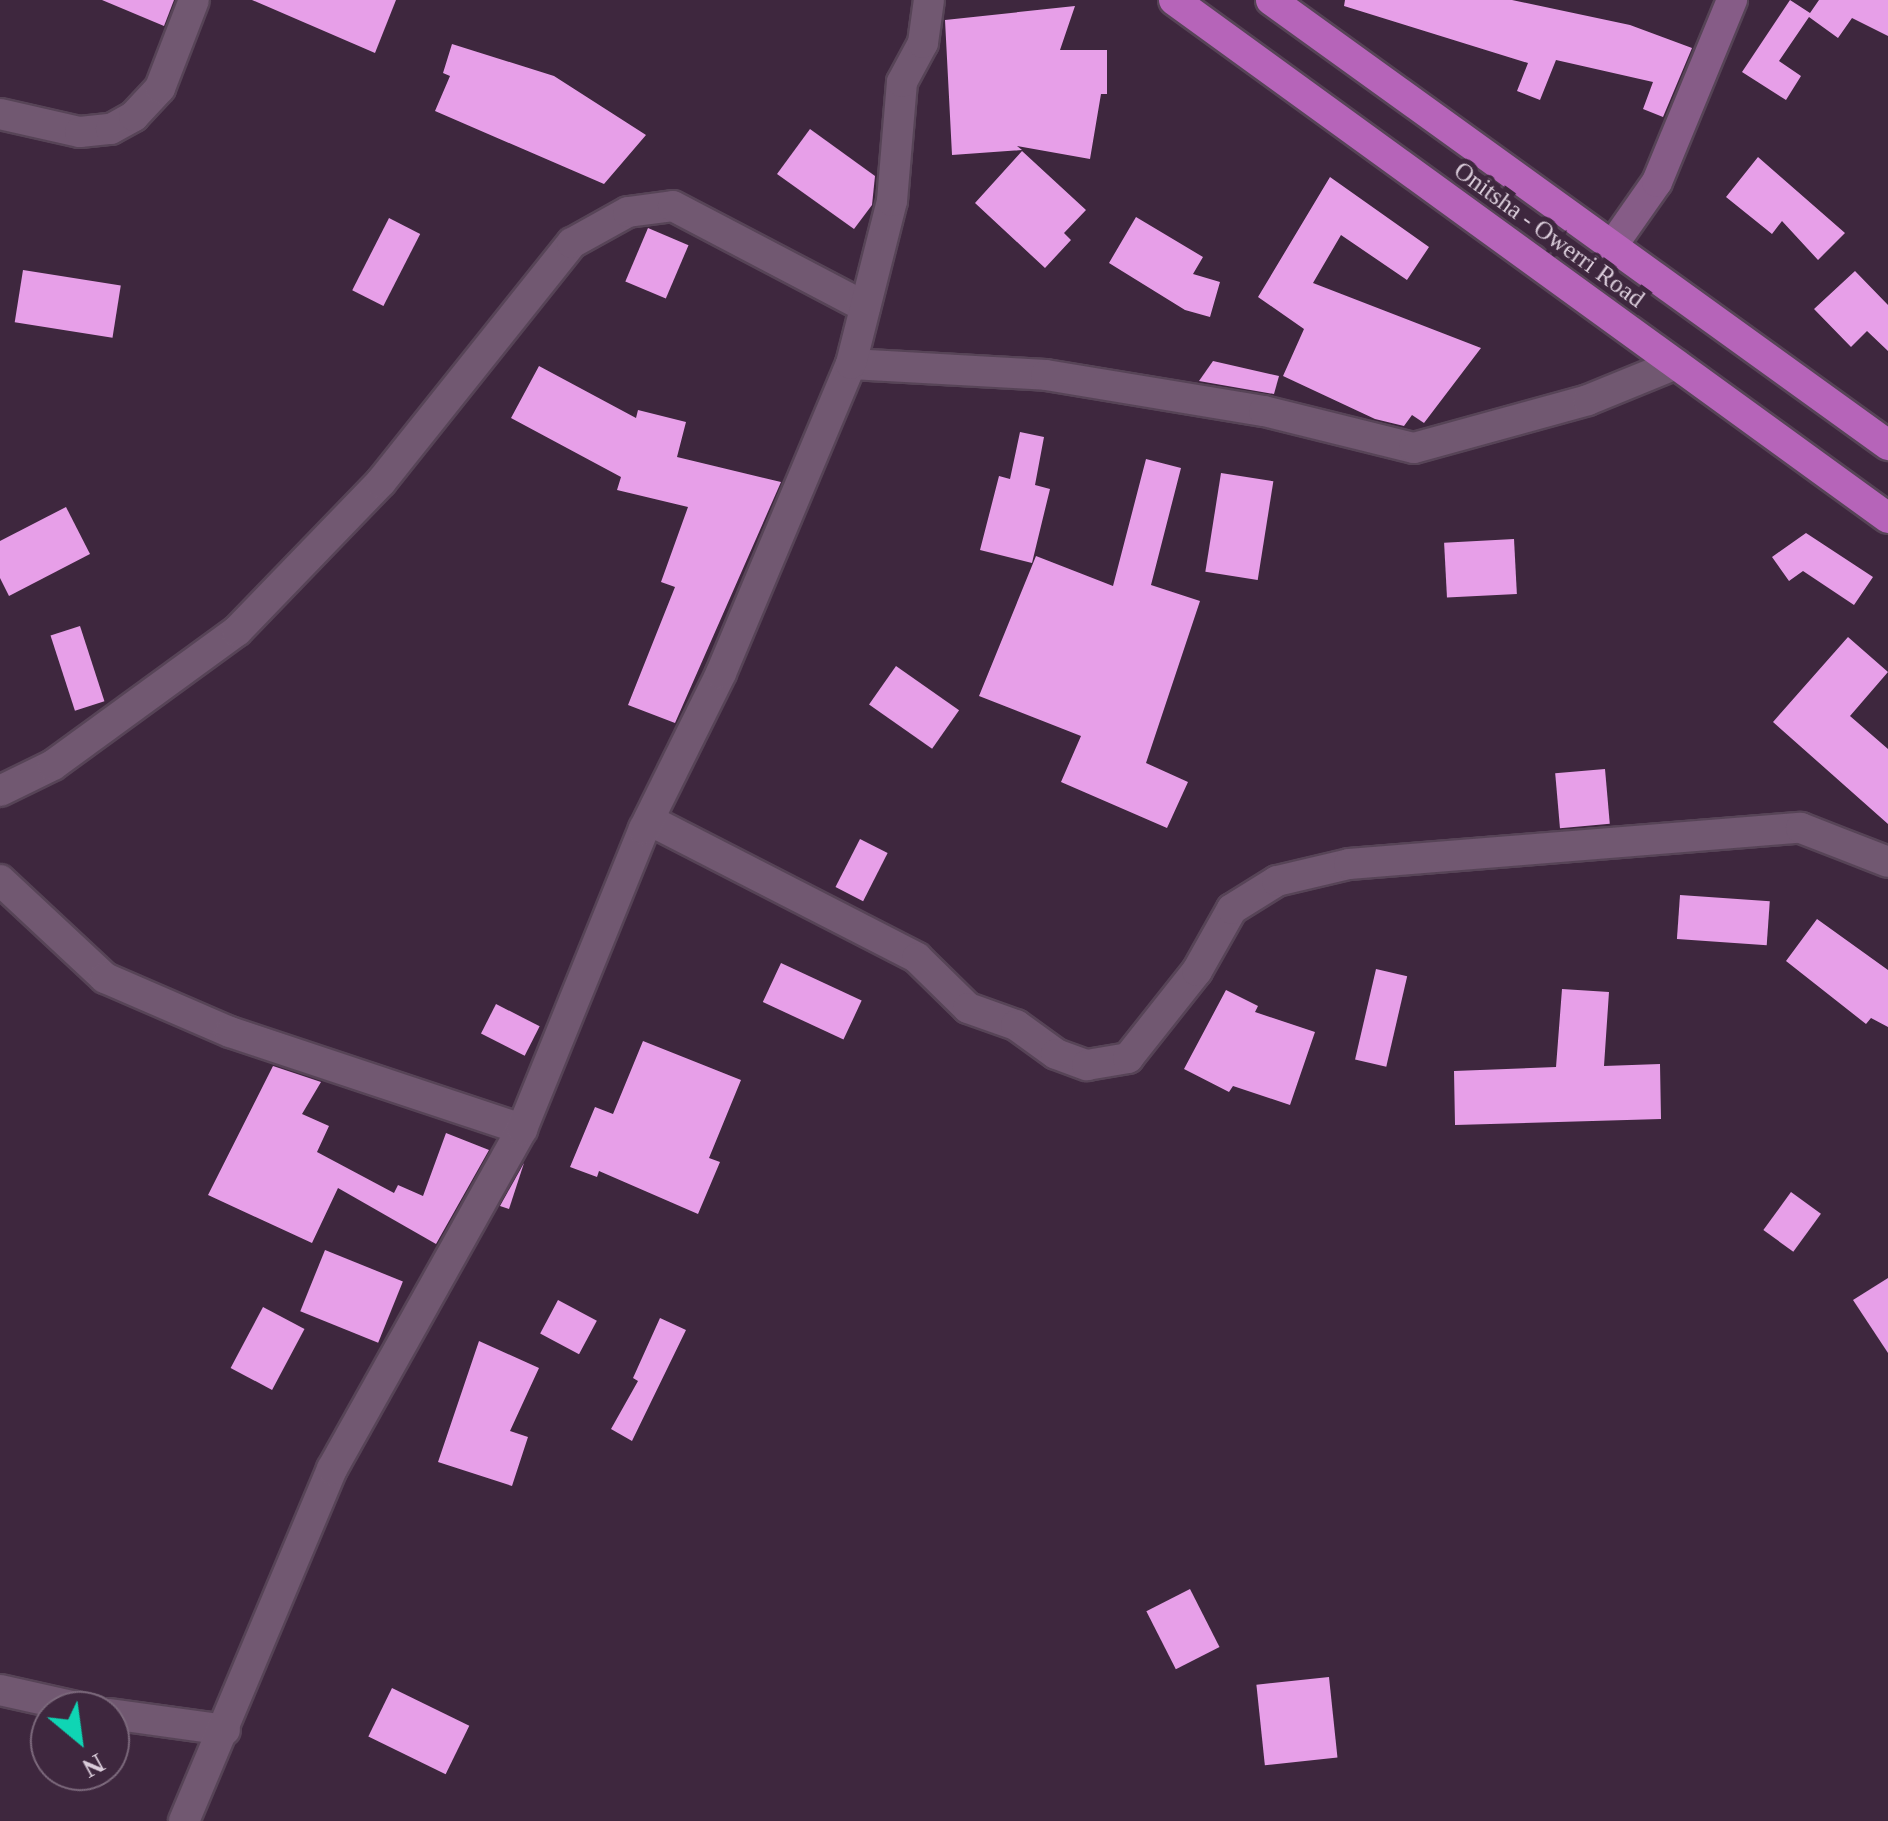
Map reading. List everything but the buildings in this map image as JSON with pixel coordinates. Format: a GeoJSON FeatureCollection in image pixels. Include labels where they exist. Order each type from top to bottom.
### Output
{"type":"FeatureCollection","features":[{"type":"Feature","properties":{"kind":"highway","name":"Onitsha - Owerri Road"},"geometry":{"type":"LineString","coordinates":[[1174,0],[1888,518]]}},
{"type":"Feature","properties":{"kind":"highway","name":"Onitsha - Owerri Road"},"geometry":{"type":"LineString","coordinates":[[1271,0],[1888,445]]}},
{"type":"Feature","properties":{"kind":"street"},"geometry":{"type":"LineString","coordinates":[[0,114],[80,132],[111,129],[134,116],[160,88],[194,0]]}},
{"type":"Feature","properties":{"kind":"street"},"geometry":{"type":"LineString","coordinates":[[184,1821],[332,1469],[522,1130],[649,820],[721,673],[851,364],[892,201],[902,82],[923,43],[929,0]]}},
{"type":"Feature","properties":{"kind":"street"},"geometry":{"type":"LineString","coordinates":[[1612,246],[1657,182],[1732,0]]}},
{"type":"Feature","properties":{"kind":"street"},"geometry":{"type":"LineString","coordinates":[[0,791],[53,766],[237,631],[381,482],[572,243],[628,212],[673,206],[865,308]]}},
{"type":"Feature","properties":{"kind":"street"},"geometry":{"type":"LineString","coordinates":[[851,364],[1046,375],[1264,412],[1414,448],[1588,400],[1676,364]]}},
{"type":"Feature","properties":{"kind":"street"},"geometry":{"type":"LineString","coordinates":[[649,820],[917,958],[968,1008],[1016,1025],[1056,1054],[1087,1065],[1128,1058],[1196,971],[1232,910],[1276,881],[1349,864],[1801,828],[1888,862]]}},
{"type":"Feature","properties":{"kind":"street"},"geometry":{"type":"LineString","coordinates":[[0,880],[105,978],[230,1032],[522,1130]]}},
{"type":"Feature","properties":{"kind":"street"},"geometry":{"type":"LineString","coordinates":[[0,1690],[30,1697]]}},
{"type":"Feature","properties":{"kind":"street"},"geometry":{"type":"LineString","coordinates":[[130,1717],[224,1730]]}}]}
